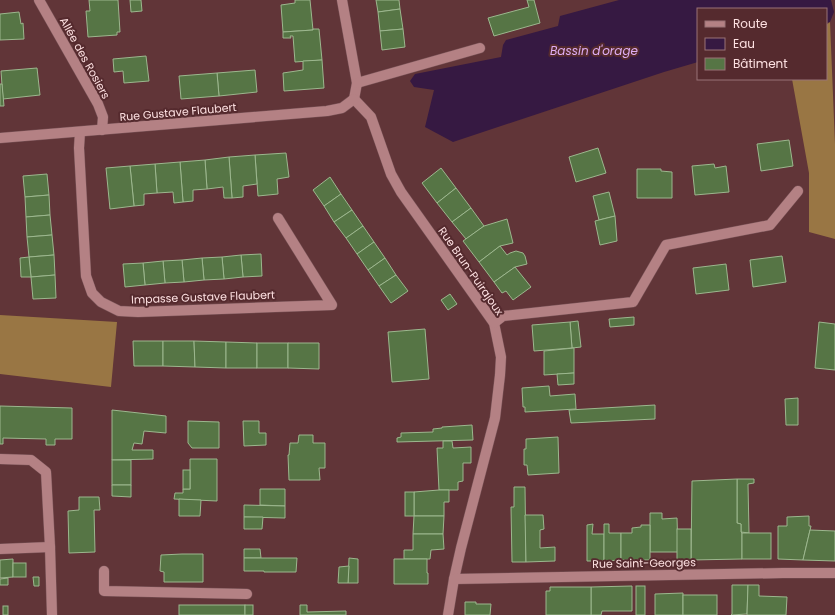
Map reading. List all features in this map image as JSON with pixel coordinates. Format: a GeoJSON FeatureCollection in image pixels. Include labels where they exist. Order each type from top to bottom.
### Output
{"type":"FeatureCollection","features":[{"type":"Feature","properties":{"kind":"street","name":"Allée des Rosiers"},"geometry":{"type":"LineString","coordinates":[[39,0],[98,104],[103,117],[102,130]]}},
{"type":"Feature","properties":{"kind":"street"},"geometry":{"type":"LineString","coordinates":[[342,0],[357,84],[354,99]]}},
{"type":"Feature","properties":{"kind":"street"},"geometry":{"type":"LineString","coordinates":[[357,84],[480,48]]}},
{"type":"Feature","properties":{"kind":"street","name":"Rue Gustave Flaubert"},"geometry":{"type":"LineString","coordinates":[[0,138],[328,111],[342,108],[354,99]]}},
{"type":"Feature","properties":{"kind":"street","name":"Rue Brun-Puirajoux"},"geometry":{"type":"LineString","coordinates":[[354,99],[371,117],[391,174],[401,192],[494,323],[501,358],[495,418],[454,578],[448,615]]}},
{"type":"Feature","properties":{"kind":"street","name":"Impasse Gustave Flaubert"},"geometry":{"type":"LineString","coordinates":[[80,132],[79,148],[86,276],[92,293],[101,302],[119,310],[145,311],[332,305],[278,218]]}},
{"type":"Feature","properties":{"kind":"street"},"geometry":{"type":"LineString","coordinates":[[494,323],[503,316],[634,302],[666,245],[770,225],[798,191]]}},
{"type":"Feature","properties":{"kind":"street"},"geometry":{"type":"LineString","coordinates":[[0,459],[31,460],[46,472],[52,615]]}},
{"type":"Feature","properties":{"kind":"street"},"geometry":{"type":"LineString","coordinates":[[0,549],[50,547]]}},
{"type":"Feature","properties":{"kind":"street"},"geometry":{"type":"LineString","coordinates":[[104,571],[104,591],[247,594]]}},
{"type":"Feature","properties":{"kind":"street","name":"Rue Saint-Georges"},"geometry":{"type":"LineString","coordinates":[[454,578],[835,573]]}},
{"type":"Feature","properties":{"kind":"shaded area"},"geometry":{"type":"Polygon","coordinates":[[[830,22],[835,144],[835,239],[809,232],[809,173],[792,80],[827,80],[827,24],[830,22]]]}},
{"type":"Feature","properties":{"kind":"shaded area"},"geometry":{"type":"Polygon","coordinates":[[[0,315],[117,322],[111,387],[0,374],[0,315]]]}},
{"type":"Feature","properties":{"kind":"water","name":"Bassin d'orage"},"geometry":{"type":"Polygon","coordinates":[[[619,0],[831,0],[834,12],[830,22],[827,23],[827,8],[697,8],[697,62],[453,142],[425,127],[434,90],[414,87],[410,81],[415,74],[501,57],[503,45],[506,40],[558,26],[560,16],[619,0]]]}},
{"type":"Feature","properties":{"kind":"building"},"geometry":{"type":"Polygon","coordinates":[[[89,0],[118,0],[120,32],[117,32],[117,35],[88,37],[86,11],[90,11],[89,0]]]}},
{"type":"Feature","properties":{"kind":"building"},"geometry":{"type":"Polygon","coordinates":[[[130,0],[141,0],[142,11],[131,12],[130,0]]]}},
{"type":"Feature","properties":{"kind":"building"},"geometry":{"type":"Polygon","coordinates":[[[295,0],[310,0],[313,30],[283,32],[281,5],[295,3],[295,0]]]}},
{"type":"Feature","properties":{"kind":"building"},"geometry":{"type":"Polygon","coordinates":[[[376,0],[399,0],[400,9],[378,12],[376,0]]]}},
{"type":"Feature","properties":{"kind":"building"},"geometry":{"type":"Polygon","coordinates":[[[527,0],[534,0],[540,23],[494,36],[488,18],[529,7],[527,0]]]}},
{"type":"Feature","properties":{"kind":"building"},"geometry":{"type":"Polygon","coordinates":[[[400,9],[403,29],[380,31],[378,12],[400,9]]]}},
{"type":"Feature","properties":{"kind":"building"},"geometry":{"type":"Polygon","coordinates":[[[19,12],[21,24],[23,23],[24,39],[0,40],[0,14],[19,12]]]}},
{"type":"Feature","properties":{"kind":"building"},"geometry":{"type":"Polygon","coordinates":[[[319,29],[322,60],[295,62],[293,36],[290,36],[291,38],[283,38],[283,32],[319,29]]]}},
{"type":"Feature","properties":{"kind":"building"},"geometry":{"type":"Polygon","coordinates":[[[403,29],[405,47],[382,50],[380,31],[403,29]]]}},
{"type":"Feature","properties":{"kind":"building"},"geometry":{"type":"Polygon","coordinates":[[[146,56],[149,81],[124,83],[123,71],[114,72],[113,59],[146,56]]]}},
{"type":"Feature","properties":{"kind":"building"},"geometry":{"type":"Polygon","coordinates":[[[322,60],[324,88],[284,91],[283,73],[303,70],[303,61],[322,60]]]}},
{"type":"Feature","properties":{"kind":"building"},"geometry":{"type":"Polygon","coordinates":[[[37,68],[40,95],[3,99],[1,71],[37,68]]]}},
{"type":"Feature","properties":{"kind":"building"},"geometry":{"type":"Polygon","coordinates":[[[255,70],[257,92],[219,96],[217,73],[255,70]]]}},
{"type":"Feature","properties":{"kind":"building"},"geometry":{"type":"Polygon","coordinates":[[[217,73],[219,96],[181,99],[179,76],[217,73]]]}},
{"type":"Feature","properties":{"kind":"building"},"geometry":{"type":"Polygon","coordinates":[[[0,84],[2,84],[4,106],[0,106],[0,84]]]}},
{"type":"Feature","properties":{"kind":"building"},"geometry":{"type":"Polygon","coordinates":[[[789,140],[793,166],[761,171],[757,144],[789,140]]]}},
{"type":"Feature","properties":{"kind":"building"},"geometry":{"type":"Polygon","coordinates":[[[598,148],[606,173],[576,182],[569,157],[598,148]]]}},
{"type":"Feature","properties":{"kind":"building"},"geometry":{"type":"Polygon","coordinates":[[[286,153],[289,177],[277,179],[278,194],[258,196],[255,155],[286,153]]]}},
{"type":"Feature","properties":{"kind":"building"},"geometry":{"type":"Polygon","coordinates":[[[255,155],[257,184],[243,186],[243,197],[232,198],[229,157],[255,155]]]}},
{"type":"Feature","properties":{"kind":"building"},"geometry":{"type":"Polygon","coordinates":[[[229,157],[232,198],[224,198],[223,187],[207,189],[205,160],[229,157]]]}},
{"type":"Feature","properties":{"kind":"building"},"geometry":{"type":"Polygon","coordinates":[[[205,160],[207,189],[193,190],[193,201],[183,202],[180,162],[205,160]]]}},
{"type":"Feature","properties":{"kind":"building"},"geometry":{"type":"Polygon","coordinates":[[[180,162],[183,202],[174,203],[173,192],[157,193],[155,164],[180,162]]]}},
{"type":"Feature","properties":{"kind":"building"},"geometry":{"type":"Polygon","coordinates":[[[155,164],[157,193],[144,194],[144,205],[134,206],[130,166],[155,164]]]}},
{"type":"Feature","properties":{"kind":"building"},"geometry":{"type":"Polygon","coordinates":[[[714,164],[715,168],[726,166],[729,192],[695,195],[692,166],[714,164]]]}},
{"type":"Feature","properties":{"kind":"building"},"geometry":{"type":"Polygon","coordinates":[[[130,166],[134,206],[110,209],[106,168],[130,166]]]}},
{"type":"Feature","properties":{"kind":"building"},"geometry":{"type":"Polygon","coordinates":[[[441,168],[456,188],[437,203],[422,183],[441,168]]]}},
{"type":"Feature","properties":{"kind":"building"},"geometry":{"type":"Polygon","coordinates":[[[637,169],[661,169],[661,171],[672,172],[672,198],[637,198],[637,169]]]}},
{"type":"Feature","properties":{"kind":"building"},"geometry":{"type":"Polygon","coordinates":[[[47,174],[49,195],[25,197],[23,176],[47,174]]]}},
{"type":"Feature","properties":{"kind":"building"},"geometry":{"type":"Polygon","coordinates":[[[330,177],[341,194],[324,206],[313,190],[330,177]]]}},
{"type":"Feature","properties":{"kind":"building"},"geometry":{"type":"Polygon","coordinates":[[[456,188],[471,208],[452,222],[437,203],[456,188]]]}},
{"type":"Feature","properties":{"kind":"building"},"geometry":{"type":"Polygon","coordinates":[[[609,192],[615,216],[599,220],[593,196],[609,192]]]}},
{"type":"Feature","properties":{"kind":"building"},"geometry":{"type":"Polygon","coordinates":[[[341,194],[352,210],[334,222],[324,206],[341,194]]]}},
{"type":"Feature","properties":{"kind":"building"},"geometry":{"type":"Polygon","coordinates":[[[49,195],[50,215],[26,217],[25,197],[49,195]]]}},
{"type":"Feature","properties":{"kind":"building"},"geometry":{"type":"Polygon","coordinates":[[[471,208],[484,226],[466,239],[452,222],[471,208]]]}},
{"type":"Feature","properties":{"kind":"building"},"geometry":{"type":"Polygon","coordinates":[[[352,210],[363,226],[346,238],[334,222],[352,210]]]}},
{"type":"Feature","properties":{"kind":"building"},"geometry":{"type":"Polygon","coordinates":[[[50,215],[52,235],[27,237],[26,217],[50,215]]]}},
{"type":"Feature","properties":{"kind":"building"},"geometry":{"type":"Polygon","coordinates":[[[615,216],[617,241],[600,245],[595,221],[615,216]]]}},
{"type":"Feature","properties":{"kind":"building"},"geometry":{"type":"Polygon","coordinates":[[[507,219],[513,243],[500,246],[479,262],[463,241],[484,226],[507,219]]]}},
{"type":"Feature","properties":{"kind":"building"},"geometry":{"type":"Polygon","coordinates":[[[363,226],[374,242],[357,254],[346,238],[363,226]]]}},
{"type":"Feature","properties":{"kind":"building"},"geometry":{"type":"Polygon","coordinates":[[[52,235],[54,255],[29,257],[27,237],[52,235]]]}},
{"type":"Feature","properties":{"kind":"building"},"geometry":{"type":"Polygon","coordinates":[[[374,242],[385,258],[368,270],[357,254],[374,242]]]}},
{"type":"Feature","properties":{"kind":"building"},"geometry":{"type":"Polygon","coordinates":[[[500,246],[507,255],[516,251],[523,253],[527,264],[515,267],[494,282],[479,262],[500,246]]]}},
{"type":"Feature","properties":{"kind":"building"},"geometry":{"type":"Polygon","coordinates":[[[261,254],[262,276],[243,277],[241,255],[261,254]]]}},
{"type":"Feature","properties":{"kind":"building"},"geometry":{"type":"Polygon","coordinates":[[[54,255],[55,275],[31,277],[29,257],[54,255]]]}},
{"type":"Feature","properties":{"kind":"building"},"geometry":{"type":"Polygon","coordinates":[[[241,255],[243,277],[224,279],[222,257],[241,255]]]}},
{"type":"Feature","properties":{"kind":"building"},"geometry":{"type":"Polygon","coordinates":[[[782,256],[786,282],[753,287],[750,260],[782,256]]]}},
{"type":"Feature","properties":{"kind":"building"},"geometry":{"type":"Polygon","coordinates":[[[29,257],[31,277],[21,277],[20,258],[29,257]]]}},
{"type":"Feature","properties":{"kind":"building"},"geometry":{"type":"Polygon","coordinates":[[[222,257],[224,279],[204,280],[202,258],[222,257]]]}},
{"type":"Feature","properties":{"kind":"building"},"geometry":{"type":"Polygon","coordinates":[[[202,258],[204,280],[184,282],[182,260],[202,258]]]}},
{"type":"Feature","properties":{"kind":"building"},"geometry":{"type":"Polygon","coordinates":[[[385,258],[396,275],[379,286],[368,270],[385,258]]]}},
{"type":"Feature","properties":{"kind":"building"},"geometry":{"type":"Polygon","coordinates":[[[182,260],[184,282],[165,283],[163,261],[182,260]]]}},
{"type":"Feature","properties":{"kind":"building"},"geometry":{"type":"Polygon","coordinates":[[[163,261],[165,283],[145,285],[143,263],[163,261]]]}},
{"type":"Feature","properties":{"kind":"building"},"geometry":{"type":"Polygon","coordinates":[[[143,263],[145,285],[125,287],[123,264],[143,263]]]}},
{"type":"Feature","properties":{"kind":"building"},"geometry":{"type":"Polygon","coordinates":[[[726,264],[729,290],[696,294],[693,268],[726,264]]]}},
{"type":"Feature","properties":{"kind":"building"},"geometry":{"type":"Polygon","coordinates":[[[515,267],[531,287],[513,300],[506,291],[502,293],[494,282],[515,267]]]}},
{"type":"Feature","properties":{"kind":"building"},"geometry":{"type":"Polygon","coordinates":[[[55,275],[56,298],[33,299],[31,277],[55,275]]]}},
{"type":"Feature","properties":{"kind":"building"},"geometry":{"type":"Polygon","coordinates":[[[396,275],[408,291],[391,303],[379,286],[396,275]]]}},
{"type":"Feature","properties":{"kind":"building"},"geometry":{"type":"Polygon","coordinates":[[[450,294],[457,304],[448,310],[441,300],[450,294]]]}},
{"type":"Feature","properties":{"kind":"building"},"geometry":{"type":"Polygon","coordinates":[[[634,317],[634,325],[610,327],[609,319],[634,317]]]}},
{"type":"Feature","properties":{"kind":"building"},"geometry":{"type":"Polygon","coordinates":[[[578,321],[581,347],[572,348],[570,322],[578,321]]]}},
{"type":"Feature","properties":{"kind":"building"},"geometry":{"type":"Polygon","coordinates":[[[570,322],[572,348],[534,351],[532,325],[570,322]]]}},
{"type":"Feature","properties":{"kind":"building"},"geometry":{"type":"Polygon","coordinates":[[[819,322],[835,324],[835,370],[815,368],[819,322]]]}},
{"type":"Feature","properties":{"kind":"building"},"geometry":{"type":"Polygon","coordinates":[[[425,329],[429,379],[392,382],[388,332],[425,329]]]}},
{"type":"Feature","properties":{"kind":"building"},"geometry":{"type":"Polygon","coordinates":[[[133,341],[163,341],[163,366],[134,366],[133,341]]]}},
{"type":"Feature","properties":{"kind":"building"},"geometry":{"type":"Polygon","coordinates":[[[163,341],[194,341],[195,367],[163,366],[163,341]]]}},
{"type":"Feature","properties":{"kind":"building"},"geometry":{"type":"Polygon","coordinates":[[[194,341],[226,342],[226,368],[195,367],[194,341]]]}},
{"type":"Feature","properties":{"kind":"building"},"geometry":{"type":"Polygon","coordinates":[[[226,342],[257,343],[257,368],[226,368],[226,342]]]}},
{"type":"Feature","properties":{"kind":"building"},"geometry":{"type":"Polygon","coordinates":[[[257,343],[288,343],[288,368],[257,368],[257,343]]]}},
{"type":"Feature","properties":{"kind":"building"},"geometry":{"type":"Polygon","coordinates":[[[288,343],[319,343],[319,369],[288,368],[288,343]]]}},
{"type":"Feature","properties":{"kind":"building"},"geometry":{"type":"Polygon","coordinates":[[[574,348],[574,373],[544,375],[544,351],[574,348]]]}},
{"type":"Feature","properties":{"kind":"building"},"geometry":{"type":"Polygon","coordinates":[[[574,373],[574,384],[558,385],[557,374],[574,373]]]}},
{"type":"Feature","properties":{"kind":"building"},"geometry":{"type":"Polygon","coordinates":[[[549,386],[550,396],[575,394],[576,409],[525,412],[525,407],[523,407],[522,388],[549,386]]]}},
{"type":"Feature","properties":{"kind":"building"},"geometry":{"type":"Polygon","coordinates":[[[798,398],[798,425],[786,425],[785,399],[798,398]]]}},
{"type":"Feature","properties":{"kind":"building"},"geometry":{"type":"Polygon","coordinates":[[[655,405],[655,419],[571,423],[569,410],[655,405]]]}},
{"type":"Feature","properties":{"kind":"building"},"geometry":{"type":"Polygon","coordinates":[[[0,406],[72,408],[72,439],[55,439],[55,445],[46,445],[46,439],[3,438],[3,444],[0,444],[0,406]]]}},
{"type":"Feature","properties":{"kind":"building"},"geometry":{"type":"Polygon","coordinates":[[[112,410],[166,416],[166,433],[144,431],[142,444],[134,443],[132,450],[153,450],[153,459],[112,460],[112,410]]]}},
{"type":"Feature","properties":{"kind":"building"},"geometry":{"type":"Polygon","coordinates":[[[188,421],[219,422],[219,448],[192,448],[188,443],[188,421]]]}},
{"type":"Feature","properties":{"kind":"building"},"geometry":{"type":"Polygon","coordinates":[[[243,421],[259,421],[259,433],[266,433],[266,445],[244,446],[243,421]]]}},
{"type":"Feature","properties":{"kind":"building"},"geometry":{"type":"Polygon","coordinates":[[[472,425],[473,440],[397,442],[397,438],[401,437],[401,433],[433,432],[433,429],[442,427],[472,425]]]}},
{"type":"Feature","properties":{"kind":"building"},"geometry":{"type":"Polygon","coordinates":[[[299,435],[313,435],[313,443],[325,443],[325,468],[319,468],[320,480],[289,480],[288,455],[290,443],[298,443],[299,435]]]}},
{"type":"Feature","properties":{"kind":"building"},"geometry":{"type":"Polygon","coordinates":[[[558,437],[559,473],[528,475],[527,465],[524,465],[524,449],[526,449],[526,439],[558,437]]]}},
{"type":"Feature","properties":{"kind":"building"},"geometry":{"type":"Polygon","coordinates":[[[443,441],[452,441],[453,448],[471,447],[471,463],[463,463],[463,481],[458,482],[458,490],[439,490],[437,448],[443,448],[443,441]]]}},
{"type":"Feature","properties":{"kind":"building"},"geometry":{"type":"Polygon","coordinates":[[[190,459],[217,459],[217,501],[174,499],[175,493],[183,493],[183,489],[190,489],[190,459]]]}},
{"type":"Feature","properties":{"kind":"building"},"geometry":{"type":"Polygon","coordinates":[[[112,460],[131,460],[131,485],[112,485],[112,460]]]}},
{"type":"Feature","properties":{"kind":"building"},"geometry":{"type":"Polygon","coordinates":[[[183,470],[190,470],[190,489],[183,489],[183,470]]]}},
{"type":"Feature","properties":{"kind":"building"},"geometry":{"type":"Polygon","coordinates":[[[737,479],[754,479],[754,483],[748,484],[749,533],[741,532],[741,524],[737,523],[737,479]]]}},
{"type":"Feature","properties":{"kind":"building"},"geometry":{"type":"Polygon","coordinates":[[[737,479],[737,523],[741,524],[742,559],[691,560],[692,481],[737,479]]]}},
{"type":"Feature","properties":{"kind":"building"},"geometry":{"type":"Polygon","coordinates":[[[112,485],[131,485],[131,497],[112,496],[112,485]]]}},
{"type":"Feature","properties":{"kind":"building"},"geometry":{"type":"Polygon","coordinates":[[[514,487],[525,487],[526,562],[512,562],[511,507],[514,507],[514,487]]]}},
{"type":"Feature","properties":{"kind":"building"},"geometry":{"type":"Polygon","coordinates":[[[260,489],[285,489],[285,506],[260,505],[260,489]]]}},
{"type":"Feature","properties":{"kind":"building"},"geometry":{"type":"Polygon","coordinates":[[[449,490],[449,502],[444,502],[444,516],[414,516],[414,492],[449,490]]]}},
{"type":"Feature","properties":{"kind":"building"},"geometry":{"type":"Polygon","coordinates":[[[405,492],[414,492],[414,516],[405,516],[405,492]]]}},
{"type":"Feature","properties":{"kind":"building"},"geometry":{"type":"Polygon","coordinates":[[[79,497],[99,497],[100,510],[94,510],[95,552],[69,553],[68,511],[79,510],[79,497]]]}},
{"type":"Feature","properties":{"kind":"building"},"geometry":{"type":"Polygon","coordinates":[[[179,499],[201,500],[200,516],[179,516],[179,499]]]}},
{"type":"Feature","properties":{"kind":"building"},"geometry":{"type":"Polygon","coordinates":[[[244,505],[285,506],[285,518],[244,517],[244,505]]]}},
{"type":"Feature","properties":{"kind":"building"},"geometry":{"type":"Polygon","coordinates":[[[650,513],[662,513],[662,519],[677,518],[678,552],[650,552],[650,513]]]}},
{"type":"Feature","properties":{"kind":"building"},"geometry":{"type":"Polygon","coordinates":[[[525,515],[543,515],[544,529],[540,530],[540,548],[555,547],[555,561],[526,562],[525,515]]]}},
{"type":"Feature","properties":{"kind":"building"},"geometry":{"type":"Polygon","coordinates":[[[414,516],[444,516],[443,534],[413,534],[414,516]]]}},
{"type":"Feature","properties":{"kind":"building"},"geometry":{"type":"Polygon","coordinates":[[[809,516],[809,526],[811,526],[803,560],[778,559],[778,526],[787,526],[787,517],[809,516]]]}},
{"type":"Feature","properties":{"kind":"building"},"geometry":{"type":"Polygon","coordinates":[[[244,517],[263,517],[262,529],[244,529],[244,517]]]}},
{"type":"Feature","properties":{"kind":"building"},"geometry":{"type":"Polygon","coordinates":[[[593,524],[592,534],[604,534],[604,561],[587,561],[587,525],[593,524]]]}},
{"type":"Feature","properties":{"kind":"building"},"geometry":{"type":"Polygon","coordinates":[[[604,524],[609,524],[609,533],[621,533],[621,560],[604,561],[604,524]]]}},
{"type":"Feature","properties":{"kind":"building"},"geometry":{"type":"Polygon","coordinates":[[[641,525],[650,525],[650,560],[621,560],[621,533],[632,533],[632,528],[641,527],[641,525]]]}},
{"type":"Feature","properties":{"kind":"building"},"geometry":{"type":"Polygon","coordinates":[[[677,529],[691,529],[691,560],[677,560],[677,529]]]}},
{"type":"Feature","properties":{"kind":"building"},"geometry":{"type":"Polygon","coordinates":[[[810,530],[835,531],[835,561],[803,560],[810,530]]]}},
{"type":"Feature","properties":{"kind":"building"},"geometry":{"type":"Polygon","coordinates":[[[742,533],[771,533],[771,559],[742,559],[742,533]]]}},
{"type":"Feature","properties":{"kind":"building"},"geometry":{"type":"Polygon","coordinates":[[[413,534],[443,534],[444,549],[431,550],[430,559],[404,559],[404,550],[413,550],[413,534]]]}},
{"type":"Feature","properties":{"kind":"building"},"geometry":{"type":"Polygon","coordinates":[[[244,549],[260,549],[261,558],[244,558],[244,549]]]}},
{"type":"Feature","properties":{"kind":"building"},"geometry":{"type":"Polygon","coordinates":[[[203,554],[203,582],[164,582],[164,572],[160,571],[161,555],[203,554]]]}},
{"type":"Feature","properties":{"kind":"building"},"geometry":{"type":"Polygon","coordinates":[[[244,558],[297,558],[296,572],[244,571],[244,558]]]}},
{"type":"Feature","properties":{"kind":"building"},"geometry":{"type":"Polygon","coordinates":[[[349,558],[358,559],[358,583],[348,583],[349,558]]]}},
{"type":"Feature","properties":{"kind":"building"},"geometry":{"type":"Polygon","coordinates":[[[13,559],[13,577],[0,578],[0,560],[13,559]]]}},
{"type":"Feature","properties":{"kind":"building"},"geometry":{"type":"Polygon","coordinates":[[[394,559],[427,559],[428,584],[394,584],[394,559]]]}},
{"type":"Feature","properties":{"kind":"building"},"geometry":{"type":"Polygon","coordinates":[[[13,563],[26,563],[26,577],[13,577],[13,563]]]}},
{"type":"Feature","properties":{"kind":"building"},"geometry":{"type":"Polygon","coordinates":[[[349,566],[348,583],[338,583],[339,567],[349,566]]]}},
{"type":"Feature","properties":{"kind":"building"},"geometry":{"type":"Polygon","coordinates":[[[33,577],[39,577],[39,586],[34,586],[33,577]]]}},
{"type":"Feature","properties":{"kind":"building"},"geometry":{"type":"Polygon","coordinates":[[[8,578],[8,585],[0,585],[0,579],[8,578]]]}},
{"type":"Feature","properties":{"kind":"building"},"geometry":{"type":"Polygon","coordinates":[[[732,585],[748,585],[747,614],[731,615],[732,585]]]}},
{"type":"Feature","properties":{"kind":"building"},"geometry":{"type":"Polygon","coordinates":[[[748,585],[759,585],[759,596],[787,597],[786,615],[747,615],[748,585]]]}},
{"type":"Feature","properties":{"kind":"building"},"geometry":{"type":"Polygon","coordinates":[[[632,586],[632,611],[602,611],[601,615],[591,615],[591,587],[632,586]]]}},
{"type":"Feature","properties":{"kind":"building"},"geometry":{"type":"Polygon","coordinates":[[[636,586],[645,586],[645,615],[636,615],[636,586]]]}},
{"type":"Feature","properties":{"kind":"building"},"geometry":{"type":"Polygon","coordinates":[[[550,587],[591,587],[591,615],[546,615],[546,591],[550,591],[550,587]]]}},
{"type":"Feature","properties":{"kind":"building"},"geometry":{"type":"Polygon","coordinates":[[[683,593],[683,615],[655,615],[655,594],[683,593]]]}},
{"type":"Feature","properties":{"kind":"building"},"geometry":{"type":"Polygon","coordinates":[[[683,595],[717,595],[717,615],[683,615],[683,595]]]}},
{"type":"Feature","properties":{"kind":"building"},"geometry":{"type":"Polygon","coordinates":[[[465,602],[491,604],[490,615],[465,615],[465,602]]]}},
{"type":"Feature","properties":{"kind":"building"},"geometry":{"type":"Polygon","coordinates":[[[179,605],[245,605],[245,615],[179,615],[179,605]]]}},
{"type":"Feature","properties":{"kind":"building"},"geometry":{"type":"Polygon","coordinates":[[[245,605],[253,605],[253,615],[245,615],[245,605]]]}},
{"type":"Feature","properties":{"kind":"building"},"geometry":{"type":"Polygon","coordinates":[[[300,605],[307,605],[307,612],[346,611],[346,615],[300,615],[300,605]]]}},
{"type":"Feature","properties":{"kind":"building"},"geometry":{"type":"Polygon","coordinates":[[[3,606],[8,606],[8,615],[3,615],[3,606]]]}}]}
